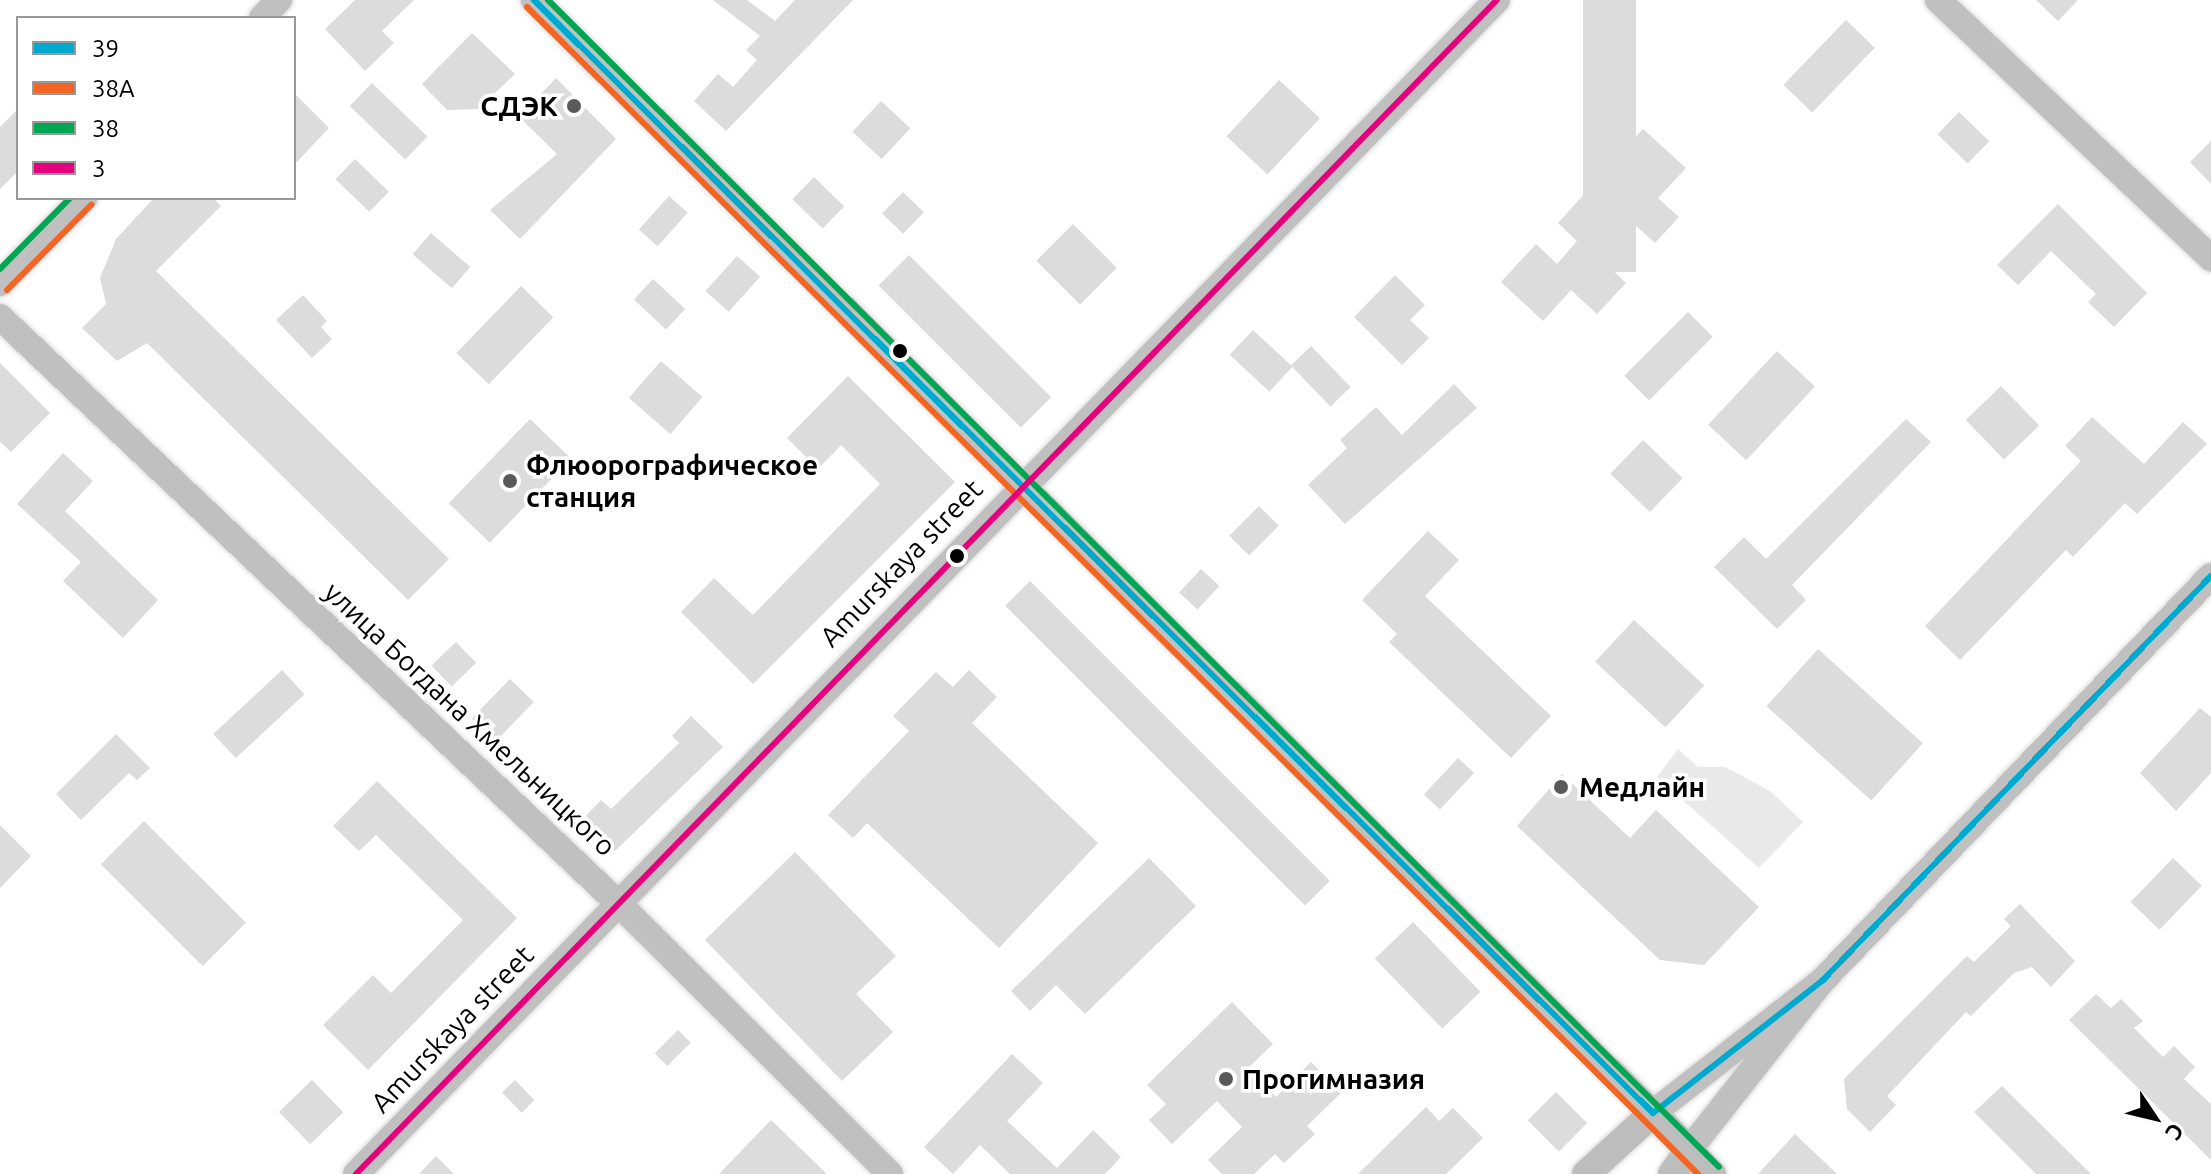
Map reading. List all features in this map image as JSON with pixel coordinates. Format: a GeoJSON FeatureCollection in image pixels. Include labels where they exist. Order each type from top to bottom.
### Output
{"type":"FeatureCollection","features":[{"type":"Feature","properties":{"kind":"main road"},"geometry":{"type":"LineString","coordinates":[[1586,1174],[1653,1113],[1712,1174]]}},
{"type":"Feature","properties":{"kind":"main road"},"geometry":{"type":"LineString","coordinates":[[1672,1174],[1689,1150]]}},
{"type":"Feature","properties":{"kind":"street"},"geometry":{"type":"LineString","coordinates":[[264,16],[279,0]]}},
{"type":"Feature","properties":{"kind":"street"},"geometry":{"type":"LineString","coordinates":[[534,0],[1653,1113],[1823,980]]}},
{"type":"Feature","properties":{"kind":"street","name":"Amurskaya street"},"geometry":{"type":"LineString","coordinates":[[356,1174],[1020,485],[1497,0]]}},
{"type":"Feature","properties":{"kind":"street"},"geometry":{"type":"LineString","coordinates":[[1938,0],[2211,258]]}},
{"type":"Feature","properties":{"kind":"street"},"geometry":{"type":"LineString","coordinates":[[0,283],[82,200]]}},
{"type":"Feature","properties":{"kind":"street","name":"улица Богдана Хмельницкого"},"geometry":{"type":"LineString","coordinates":[[0,317],[618,903],[890,1174]]}},
{"type":"Feature","properties":{"kind":"street"},"geometry":{"type":"LineString","coordinates":[[1689,1150],[1823,980],[2211,576]]}},
{"type":"Feature","properties":{"kind":"shaded area"},"geometry":{"type":"Polygon","coordinates":[[[1678,749],[1698,767],[1725,767],[1770,791],[1803,822],[1759,868],[1657,777],[1678,749]]]}},
{"type":"Feature","properties":{"kind":"building"},"geometry":{"type":"Polygon","coordinates":[[[355,0],[414,0],[382,31],[394,43],[365,71],[325,29],[355,0]]]}},
{"type":"Feature","properties":{"kind":"building"},"geometry":{"type":"Polygon","coordinates":[[[713,0],[747,0],[775,21],[795,0],[853,0],[726,131],[694,101],[718,74],[733,87],[757,60],[746,50],[760,36],[713,0]]]}},
{"type":"Feature","properties":{"kind":"building"},"geometry":{"type":"Polygon","coordinates":[[[1583,0],[1636,0],[1636,272],[1583,272],[1583,0]]]}},
{"type":"Feature","properties":{"kind":"building"},"geometry":{"type":"Polygon","coordinates":[[[2036,0],[2078,0],[2058,21],[2036,0]]]}},
{"type":"Feature","properties":{"kind":"building"},"geometry":{"type":"Polygon","coordinates":[[[1846,20],[1875,48],[1812,113],[1783,85],[1846,20]]]}},
{"type":"Feature","properties":{"kind":"building"},"geometry":{"type":"Polygon","coordinates":[[[472,33],[515,74],[478,109],[447,110],[422,84],[472,33]]]}},
{"type":"Feature","properties":{"kind":"building"},"geometry":{"type":"Polygon","coordinates":[[[556,78],[616,139],[520,239],[490,210],[557,154],[519,117],[556,78]]]}},
{"type":"Feature","properties":{"kind":"building"},"geometry":{"type":"Polygon","coordinates":[[[1279,80],[1320,118],[1267,175],[1226,136],[1279,80]]]}},
{"type":"Feature","properties":{"kind":"building"},"geometry":{"type":"Polygon","coordinates":[[[372,83],[427,136],[405,160],[350,106],[372,83]]]}},
{"type":"Feature","properties":{"kind":"building"},"geometry":{"type":"Polygon","coordinates":[[[296,95],[329,128],[296,163],[296,95]]]}},
{"type":"Feature","properties":{"kind":"building"},"geometry":{"type":"Polygon","coordinates":[[[881,101],[910,128],[882,159],[852,132],[881,101]]]}},
{"type":"Feature","properties":{"kind":"building"},"geometry":{"type":"Polygon","coordinates":[[[16,111],[16,173],[0,189],[0,127],[16,111]]]}},
{"type":"Feature","properties":{"kind":"building"},"geometry":{"type":"Polygon","coordinates":[[[1959,112],[1989,141],[1968,163],[1937,134],[1959,112]]]}},
{"type":"Feature","properties":{"kind":"building"},"geometry":{"type":"Polygon","coordinates":[[[1643,129],[1686,168],[1658,198],[1679,217],[1655,243],[1633,223],[1600,258],[1626,283],[1597,314],[1571,290],[1543,321],[1501,282],[1536,244],[1557,264],[1577,241],[1558,223],[1643,129]]]}},
{"type":"Feature","properties":{"kind":"building"},"geometry":{"type":"Polygon","coordinates":[[[2211,141],[2211,184],[2190,162],[2211,141]]]}},
{"type":"Feature","properties":{"kind":"building"},"geometry":{"type":"Polygon","coordinates":[[[355,159],[389,192],[369,212],[336,179],[355,159]]]}},
{"type":"Feature","properties":{"kind":"building"},"geometry":{"type":"Polygon","coordinates":[[[814,177],[844,206],[823,228],[792,199],[814,177]]]}},
{"type":"Feature","properties":{"kind":"building"},"geometry":{"type":"Polygon","coordinates":[[[903,192],[924,212],[903,234],[882,214],[903,192]]]}},
{"type":"Feature","properties":{"kind":"building"},"geometry":{"type":"Polygon","coordinates":[[[669,196],[688,213],[657,246],[639,229],[669,196]]]}},
{"type":"Feature","properties":{"kind":"building"},"geometry":{"type":"Polygon","coordinates":[[[152,200],[215,200],[221,206],[156,271],[449,559],[408,600],[147,343],[117,361],[82,328],[106,304],[100,278],[116,239],[152,200]]]}},
{"type":"Feature","properties":{"kind":"building"},"geometry":{"type":"Polygon","coordinates":[[[2058,204],[2147,293],[2114,327],[2088,302],[2096,294],[2051,251],[2018,285],[1997,265],[2058,204]]]}},
{"type":"Feature","properties":{"kind":"building"},"geometry":{"type":"Polygon","coordinates":[[[1073,224],[1117,268],[1080,305],[1036,261],[1073,224]]]}},
{"type":"Feature","properties":{"kind":"building"},"geometry":{"type":"Polygon","coordinates":[[[431,233],[470,267],[452,288],[413,254],[431,233]]]}},
{"type":"Feature","properties":{"kind":"building"},"geometry":{"type":"Polygon","coordinates":[[[909,255],[1051,397],[1021,428],[879,285],[909,255]]]}},
{"type":"Feature","properties":{"kind":"building"},"geometry":{"type":"Polygon","coordinates":[[[737,256],[760,277],[729,312],[706,291],[737,256]]]}},
{"type":"Feature","properties":{"kind":"building"},"geometry":{"type":"Polygon","coordinates":[[[1395,275],[1425,305],[1410,320],[1429,338],[1402,365],[1354,317],[1395,275]]]}},
{"type":"Feature","properties":{"kind":"building"},"geometry":{"type":"Polygon","coordinates":[[[653,279],[685,309],[666,329],[634,299],[653,279]]]}},
{"type":"Feature","properties":{"kind":"building"},"geometry":{"type":"Polygon","coordinates":[[[521,286],[553,317],[489,384],[456,353],[521,286]]]}},
{"type":"Feature","properties":{"kind":"building"},"geometry":{"type":"Polygon","coordinates":[[[303,295],[327,321],[321,327],[332,339],[312,358],[276,320],[303,295]]]}},
{"type":"Feature","properties":{"kind":"building"},"geometry":{"type":"Polygon","coordinates":[[[1688,312],[1713,337],[1649,400],[1624,376],[1688,312]]]}},
{"type":"Feature","properties":{"kind":"building"},"geometry":{"type":"Polygon","coordinates":[[[1253,330],[1292,367],[1269,392],[1230,355],[1253,330]]]}},
{"type":"Feature","properties":{"kind":"building"},"geometry":{"type":"Polygon","coordinates":[[[1311,346],[1351,387],[1330,406],[1291,365],[1311,346]]]}},
{"type":"Feature","properties":{"kind":"building"},"geometry":{"type":"Polygon","coordinates":[[[1777,351],[1815,386],[1746,460],[1708,425],[1777,351]]]}},
{"type":"Feature","properties":{"kind":"building"},"geometry":{"type":"Polygon","coordinates":[[[661,361],[703,397],[670,434],[629,398],[661,361]]]}},
{"type":"Feature","properties":{"kind":"building"},"geometry":{"type":"Polygon","coordinates":[[[0,363],[50,413],[11,452],[0,442],[0,363]]]}},
{"type":"Feature","properties":{"kind":"building"},"geometry":{"type":"Polygon","coordinates":[[[848,376],[955,482],[753,684],[681,612],[714,578],[753,615],[880,484],[841,445],[818,469],[787,438],[848,376]]]}},
{"type":"Feature","properties":{"kind":"building"},"geometry":{"type":"Polygon","coordinates":[[[1454,384],[1477,408],[1345,524],[1308,485],[1347,448],[1340,440],[1376,407],[1402,435],[1454,384]]]}},
{"type":"Feature","properties":{"kind":"building"},"geometry":{"type":"Polygon","coordinates":[[[2001,386],[2039,426],[2004,460],[1966,420],[2001,386]]]}},
{"type":"Feature","properties":{"kind":"building"},"geometry":{"type":"Polygon","coordinates":[[[2092,417],[2144,464],[2183,422],[2207,444],[2137,514],[2125,503],[2073,557],[2066,550],[1960,660],[1925,626],[2081,461],[2065,446],[2092,417]]]}},
{"type":"Feature","properties":{"kind":"building","name":"Флюорографическое станция"},"geometry":{"type":"Polygon","coordinates":[[[530,419],[571,459],[490,543],[449,503],[530,419]]]}},
{"type":"Feature","properties":{"kind":"building"},"geometry":{"type":"Polygon","coordinates":[[[1906,419],[1931,442],[1792,585],[1806,600],[1777,629],[1714,567],[1744,537],[1766,559],[1906,419]]]}},
{"type":"Feature","properties":{"kind":"building"},"geometry":{"type":"Polygon","coordinates":[[[1643,440],[1683,478],[1650,512],[1610,474],[1643,440]]]}},
{"type":"Feature","properties":{"kind":"building"},"geometry":{"type":"Polygon","coordinates":[[[63,453],[93,481],[65,511],[158,600],[123,638],[63,581],[81,562],[17,504],[63,453]]]}},
{"type":"Feature","properties":{"kind":"building"},"geometry":{"type":"Polygon","coordinates":[[[1259,506],[1279,526],[1249,555],[1229,536],[1259,506]]]}},
{"type":"Feature","properties":{"kind":"building"},"geometry":{"type":"Polygon","coordinates":[[[1428,531],[1459,560],[1425,596],[1551,716],[1511,758],[1389,642],[1397,634],[1362,600],[1428,531]]]}},
{"type":"Feature","properties":{"kind":"building"},"geometry":{"type":"Polygon","coordinates":[[[1201,569],[1219,586],[1197,609],[1179,592],[1201,569]]]}},
{"type":"Feature","properties":{"kind":"building"},"geometry":{"type":"Polygon","coordinates":[[[1030,581],[1330,881],[1305,906],[1005,606],[1030,581]]]}},
{"type":"Feature","properties":{"kind":"building"},"geometry":{"type":"Polygon","coordinates":[[[1634,620],[1704,685],[1665,727],[1595,662],[1634,620]]]}},
{"type":"Feature","properties":{"kind":"building"},"geometry":{"type":"Polygon","coordinates":[[[456,642],[476,663],[452,686],[432,666],[456,642]]]}},
{"type":"Feature","properties":{"kind":"building"},"geometry":{"type":"Polygon","coordinates":[[[1818,649],[1923,743],[1871,801],[1766,706],[1818,649]]]}},
{"type":"Feature","properties":{"kind":"building"},"geometry":{"type":"Polygon","coordinates":[[[282,670],[305,694],[236,758],[213,734],[282,670]]]}},
{"type":"Feature","properties":{"kind":"building"},"geometry":{"type":"Polygon","coordinates":[[[969,670],[997,697],[972,723],[1098,843],[999,948],[867,823],[853,838],[828,815],[909,731],[893,716],[936,672],[953,687],[969,670]]]}},
{"type":"Feature","properties":{"kind":"building"},"geometry":{"type":"Polygon","coordinates":[[[510,679],[534,702],[496,741],[472,719],[510,679]]]}},
{"type":"Feature","properties":{"kind":"building"},"geometry":{"type":"Polygon","coordinates":[[[2200,708],[2211,717],[2211,773],[2176,811],[2140,773],[2200,708]]]}},
{"type":"Feature","properties":{"kind":"building"},"geometry":{"type":"Polygon","coordinates":[[[691,716],[723,747],[615,851],[582,820],[601,800],[611,809],[679,743],[672,736],[691,716]]]}},
{"type":"Feature","properties":{"kind":"building"},"geometry":{"type":"Polygon","coordinates":[[[116,734],[150,768],[137,780],[129,773],[81,820],[56,794],[116,734]]]}},
{"type":"Feature","properties":{"kind":"building"},"geometry":{"type":"Polygon","coordinates":[[[1458,758],[1474,773],[1440,810],[1424,795],[1458,758]]]}},
{"type":"Feature","properties":{"kind":"building"},"geometry":{"type":"Polygon","coordinates":[[[1562,774],[1630,838],[1656,810],[1759,907],[1704,965],[1660,960],[1517,826],[1562,774]]]}},
{"type":"Feature","properties":{"kind":"building"},"geometry":{"type":"Polygon","coordinates":[[[377,781],[517,918],[368,1070],[323,1025],[373,975],[391,993],[463,920],[376,835],[359,851],[333,826],[377,781]]]}},
{"type":"Feature","properties":{"kind":"building"},"geometry":{"type":"Polygon","coordinates":[[[144,821],[246,923],[203,966],[101,864],[144,821]]]}},
{"type":"Feature","properties":{"kind":"building"},"geometry":{"type":"Polygon","coordinates":[[[0,825],[31,856],[0,888],[0,825]]]}},
{"type":"Feature","properties":{"kind":"building"},"geometry":{"type":"Polygon","coordinates":[[[795,852],[896,956],[856,994],[893,1032],[842,1081],[705,940],[795,852]]]}},
{"type":"Feature","properties":{"kind":"building"},"geometry":{"type":"Polygon","coordinates":[[[1149,858],[1196,906],[1085,1014],[1056,985],[1030,1011],[1011,991],[1149,858]]]}},
{"type":"Feature","properties":{"kind":"building"},"geometry":{"type":"Polygon","coordinates":[[[2173,858],[2202,886],[2159,930],[2131,902],[2173,858]]]}},
{"type":"Feature","properties":{"kind":"building"},"geometry":{"type":"Polygon","coordinates":[[[2020,904],[2075,961],[2051,987],[2032,967],[2014,973],[1971,1016],[1966,1012],[1887,1096],[1896,1105],[1870,1132],[1847,1109],[1844,1079],[1967,956],[1974,962],[2011,926],[2004,919],[2020,904]]]}},
{"type":"Feature","properties":{"kind":"building"},"geometry":{"type":"Polygon","coordinates":[[[1413,922],[1480,992],[1442,1029],[1375,959],[1413,922]]]}},
{"type":"Feature","properties":{"kind":"building"},"geometry":{"type":"Polygon","coordinates":[[[2096,994],[2111,1008],[2121,999],[2143,1021],[2134,1028],[2163,1057],[2174,1046],[2195,1067],[2184,1079],[2211,1104],[2211,1160],[2069,1020],[2096,994]]]}},
{"type":"Feature","properties":{"kind":"building"},"geometry":{"type":"Polygon","coordinates":[[[1232,1002],[1273,1044],[1248,1068],[1276,1097],[1311,1062],[1341,1093],[1307,1126],[1315,1134],[1284,1163],[1275,1154],[1254,1174],[1222,1174],[1208,1160],[1242,1127],[1217,1101],[1172,1144],[1149,1120],[1166,1104],[1147,1085],[1232,1002]]]}},
{"type":"Feature","properties":{"kind":"building"},"geometry":{"type":"Polygon","coordinates":[[[678,1030],[691,1043],[667,1066],[655,1053],[678,1030]]]}},
{"type":"Feature","properties":{"kind":"building"},"geometry":{"type":"Polygon","coordinates":[[[1012,1054],[1043,1083],[1007,1121],[1057,1168],[1093,1130],[1121,1157],[1105,1174],[1010,1174],[980,1145],[953,1174],[924,1147],[1012,1054]]]}},
{"type":"Feature","properties":{"kind":"building"},"geometry":{"type":"Polygon","coordinates":[[[312,1080],[343,1112],[310,1144],[279,1112],[312,1080]]]}},
{"type":"Feature","properties":{"kind":"building"},"geometry":{"type":"Polygon","coordinates":[[[515,1080],[534,1100],[522,1113],[502,1093],[515,1080]]]}},
{"type":"Feature","properties":{"kind":"building"},"geometry":{"type":"Polygon","coordinates":[[[2002,1086],[2091,1174],[2036,1174],[1974,1112],[2002,1086]]]}},
{"type":"Feature","properties":{"kind":"building"},"geometry":{"type":"Polygon","coordinates":[[[1556,1092],[1587,1123],[1559,1151],[1528,1120],[1556,1092]]]}},
{"type":"Feature","properties":{"kind":"building"},"geometry":{"type":"Polygon","coordinates":[[[1426,1107],[1439,1121],[1453,1108],[1483,1138],[1446,1174],[1358,1174],[1426,1107]]]}},
{"type":"Feature","properties":{"kind":"building"},"geometry":{"type":"Polygon","coordinates":[[[771,1120],[827,1174],[719,1174],[771,1120]]]}},
{"type":"Feature","properties":{"kind":"building"},"geometry":{"type":"Polygon","coordinates":[[[1795,1134],[1837,1174],[1758,1174],[1795,1134]]]}},
{"type":"Feature","properties":{"kind":"building"},"geometry":{"type":"Polygon","coordinates":[[[436,1156],[454,1174],[419,1174],[436,1156]]]}},
{"type":"Feature","properties":{"kind":"transit line","name":"39"},"geometry":{"type":"LineString","coordinates":[[534,0],[1653,1113]]}},
{"type":"Feature","properties":{"kind":"transit line","name":"38"},"geometry":{"type":"LineString","coordinates":[[548,0],[1719,1167]]}},
{"type":"Feature","properties":{"kind":"transit line","name":"3"},"geometry":{"type":"LineString","coordinates":[[356,1174],[1497,0]]}},
{"type":"Feature","properties":{"kind":"transit line","name":"38А"},"geometry":{"type":"LineString","coordinates":[[527,7],[1698,1174]]}},
{"type":"Feature","properties":{"kind":"transit line","name":"38"},"geometry":{"type":"LineString","coordinates":[[0,269],[68,200]]}},
{"type":"Feature","properties":{"kind":"transit line","name":"38А"},"geometry":{"type":"LineString","coordinates":[[7,290],[91,205]]}},
{"type":"Feature","properties":{"kind":"transit line","name":"39"},"geometry":{"type":"LineString","coordinates":[[1653,1113],[1823,980],[2211,576]]}},
{"type":"Feature","properties":{"kind":"place","name":"СДЭК"},"geometry":{"type":"Point","coordinates":[574,106]}},
{"type":"Feature","properties":{"kind":"place","name":"Флюорографическое станция"},"geometry":{"type":"Point","coordinates":[510,481]}},
{"type":"Feature","properties":{"kind":"place","name":"Медлайн"},"geometry":{"type":"Point","coordinates":[1561,787]}},
{"type":"Feature","properties":{"kind":"place","name":"Прогимназия"},"geometry":{"type":"Point","coordinates":[1226,1079]}}]}
